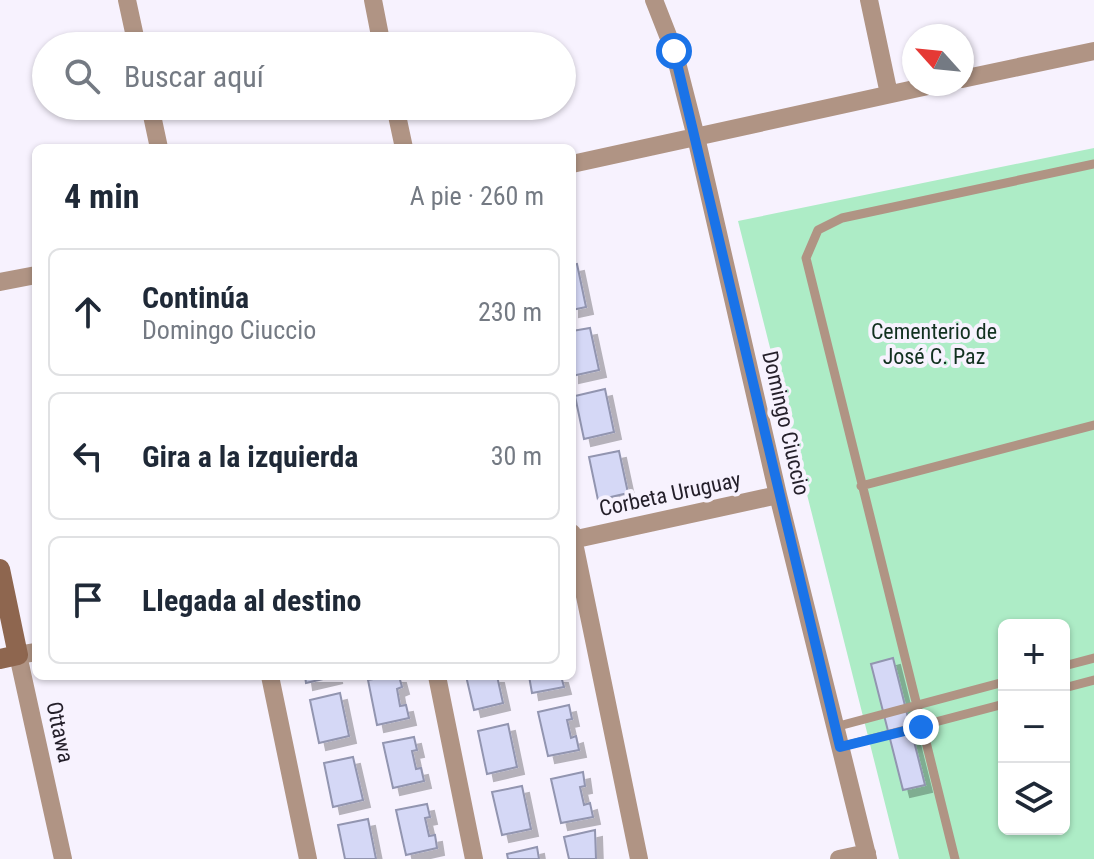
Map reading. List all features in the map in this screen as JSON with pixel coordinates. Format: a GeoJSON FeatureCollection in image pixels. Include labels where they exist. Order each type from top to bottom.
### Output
{"type":"FeatureCollection","features":[{"type":"Feature","properties":{"kind":"street"},"geometry":{"type":"LineString","coordinates":[[127,0],[134,32]]}},
{"type":"Feature","properties":{"kind":"street"},"geometry":{"type":"LineString","coordinates":[[373,0],[379,32]]}},
{"type":"Feature","properties":{"kind":"street","name":"Domingo Ciuccio"},"geometry":{"type":"LineString","coordinates":[[654,0],[674,51],[696,137],[778,495],[867,856]]}},
{"type":"Feature","properties":{"kind":"street"},"geometry":{"type":"LineString","coordinates":[[869,0],[889,94]]}},
{"type":"Feature","properties":{"kind":"street"},"geometry":{"type":"LineString","coordinates":[[974,76],[1094,51]]}},
{"type":"Feature","properties":{"kind":"street"},"geometry":{"type":"LineString","coordinates":[[576,163],[902,91]]}},
{"type":"Feature","properties":{"kind":"street"},"geometry":{"type":"LineString","coordinates":[[153,120],[158,144]]}},
{"type":"Feature","properties":{"kind":"street"},"geometry":{"type":"LineString","coordinates":[[398,120],[403,144]]}},
{"type":"Feature","properties":{"kind":"street"},"geometry":{"type":"LineString","coordinates":[[0,282],[32,276]]}},
{"type":"Feature","properties":{"kind":"street","name":"Corbeta Uruguay"},"geometry":{"type":"LineString","coordinates":[[576,537],[778,495]]}},
{"type":"Feature","properties":{"kind":"street"},"geometry":{"type":"LineString","coordinates":[[576,557],[639,859]]}},
{"type":"Feature","properties":{"kind":"street","name":"Ottawa"},"geometry":{"type":"LineString","coordinates":[[0,569],[63,859]]}},
{"type":"Feature","properties":{"kind":"street"},"geometry":{"type":"LineString","coordinates":[[271,680],[308,859]]}},
{"type":"Feature","properties":{"kind":"street"},"geometry":{"type":"LineString","coordinates":[[438,680],[474,859]]}},
{"type":"Feature","properties":{"kind":"street"},"geometry":{"type":"LineString","coordinates":[[839,859],[867,856]]}},
{"type":"Feature","properties":{"kind":"lane"},"geometry":{"type":"LineString","coordinates":[[955,859],[806,258],[818,230],[842,218],[1094,164]]}},
{"type":"Feature","properties":{"kind":"lane"},"geometry":{"type":"LineString","coordinates":[[861,486],[1094,425]]}},
{"type":"Feature","properties":{"kind":"lane"},"geometry":{"type":"LineString","coordinates":[[1070,664],[1094,658]]}},
{"type":"Feature","properties":{"kind":"lane"},"geometry":{"type":"LineString","coordinates":[[1070,686],[1094,680]]}},
{"type":"Feature","properties":{"kind":"lane"},"geometry":{"type":"LineString","coordinates":[[835,727],[998,684]]}},
{"type":"Feature","properties":{"kind":"lane"},"geometry":{"type":"LineString","coordinates":[[840,747],[998,706]]}},
{"type":"Feature","properties":{"kind":"green space","name":"Cementerio de José C. Paz"},"geometry":{"type":"Polygon","coordinates":[[[1094,148],[1094,859],[899,859],[738,221],[1094,148]]]}},
{"type":"Feature","properties":{"kind":"building"},"geometry":{"type":"Polygon","coordinates":[[[576,264],[586,307],[576,309],[576,264]]]}},
{"type":"Feature","properties":{"kind":"building"},"geometry":{"type":"Polygon","coordinates":[[[590,328],[599,370],[576,375],[576,330],[590,328]]]}},
{"type":"Feature","properties":{"kind":"building"},"geometry":{"type":"Polygon","coordinates":[[[605,389],[614,432],[584,439],[576,396],[605,389]]]}},
{"type":"Feature","properties":{"kind":"building"},"geometry":{"type":"Polygon","coordinates":[[[619,451],[628,493],[598,500],[589,457],[619,451]]]}},
{"type":"Feature","properties":{"kind":"building"},"geometry":{"type":"Polygon","coordinates":[[[893,658],[925,785],[903,790],[871,664],[893,658]]]}},
{"type":"Feature","properties":{"kind":"building"},"geometry":{"type":"Polygon","coordinates":[[[368,680],[400,680],[402,687],[397,689],[400,706],[406,705],[409,718],[377,725],[368,680]]]}},
{"type":"Feature","properties":{"kind":"building"},"geometry":{"type":"Polygon","coordinates":[[[467,680],[498,680],[503,703],[474,710],[467,680]]]}},
{"type":"Feature","properties":{"kind":"building"},"geometry":{"type":"Polygon","coordinates":[[[530,680],[562,680],[564,687],[532,693],[530,680]]]}},
{"type":"Feature","properties":{"kind":"building"},"geometry":{"type":"Polygon","coordinates":[[[340,693],[349,736],[319,743],[310,700],[340,693]]]}},
{"type":"Feature","properties":{"kind":"building"},"geometry":{"type":"Polygon","coordinates":[[[569,705],[572,719],[567,720],[571,738],[576,736],[579,750],[548,756],[538,712],[569,705]]]}},
{"type":"Feature","properties":{"kind":"building"},"geometry":{"type":"Polygon","coordinates":[[[508,724],[517,767],[487,774],[478,731],[508,724]]]}},
{"type":"Feature","properties":{"kind":"building"},"geometry":{"type":"Polygon","coordinates":[[[414,737],[417,750],[412,751],[416,769],[421,768],[424,781],[393,788],[383,743],[414,737]]]}},
{"type":"Feature","properties":{"kind":"building"},"geometry":{"type":"Polygon","coordinates":[[[353,757],[363,800],[333,807],[324,763],[353,757]]]}},
{"type":"Feature","properties":{"kind":"building"},"geometry":{"type":"Polygon","coordinates":[[[583,772],[585,786],[580,787],[584,805],[590,803],[593,817],[561,823],[551,779],[583,772]]]}},
{"type":"Feature","properties":{"kind":"building"},"geometry":{"type":"Polygon","coordinates":[[[522,786],[531,829],[502,835],[492,792],[522,786]]]}},
{"type":"Feature","properties":{"kind":"building"},"geometry":{"type":"Polygon","coordinates":[[[427,804],[430,817],[425,818],[429,836],[435,835],[437,848],[406,855],[396,810],[427,804]]]}},
{"type":"Feature","properties":{"kind":"building"},"geometry":{"type":"Polygon","coordinates":[[[368,819],[376,859],[345,859],[338,825],[368,819]]]}},
{"type":"Feature","properties":{"kind":"building"},"geometry":{"type":"Polygon","coordinates":[[[595,830],[596,859],[569,859],[564,837],[595,830]]]}},
{"type":"Feature","properties":{"kind":"building"},"geometry":{"type":"Polygon","coordinates":[[[537,847],[539,859],[508,859],[507,854],[537,847]]]}},
{"type":"Feature","properties":{"kind":"route"},"geometry":{"type":"LineString","coordinates":[[674,51],[840,747],[921,727]]}}]}
